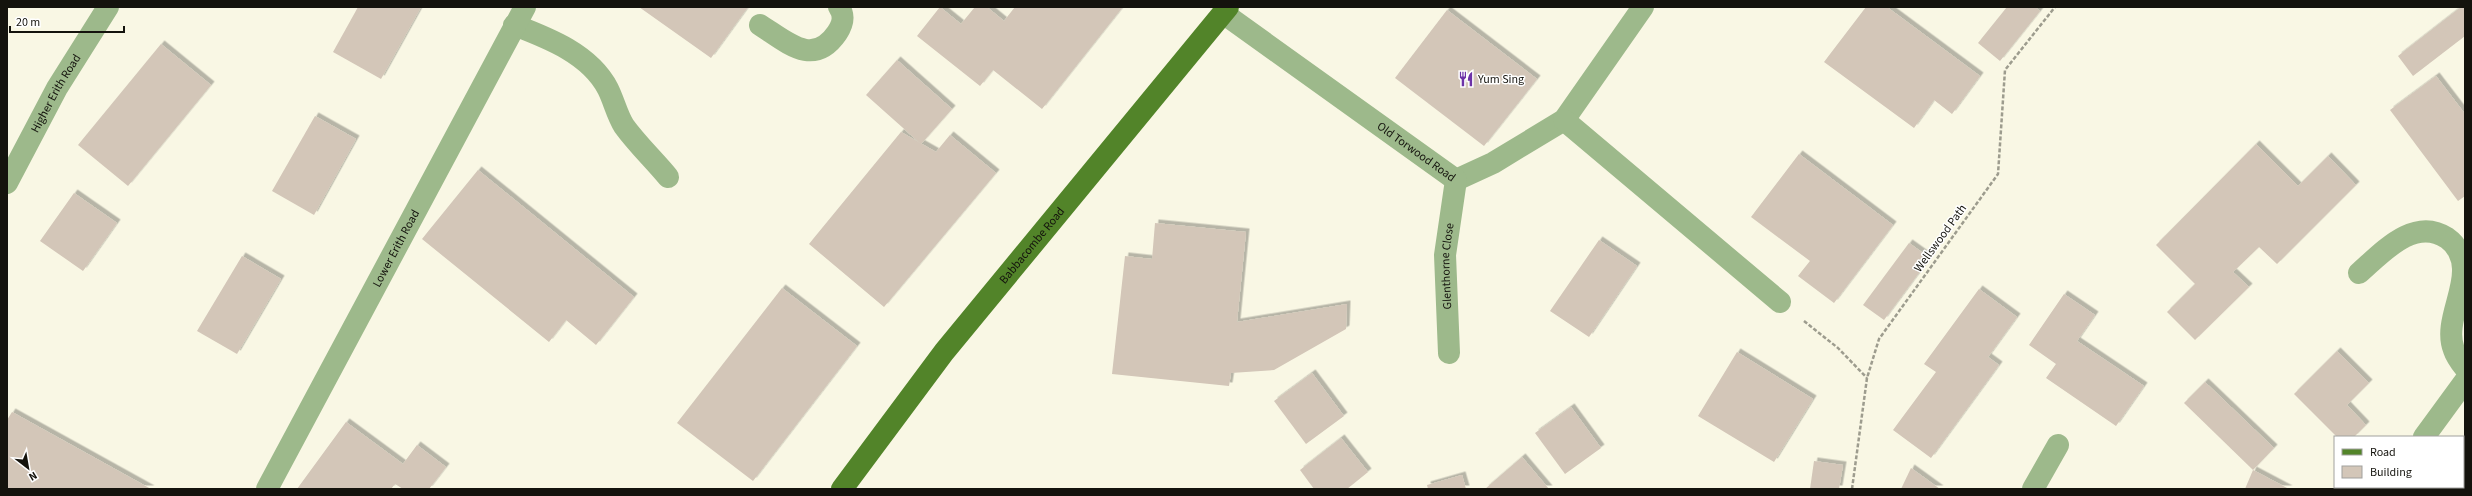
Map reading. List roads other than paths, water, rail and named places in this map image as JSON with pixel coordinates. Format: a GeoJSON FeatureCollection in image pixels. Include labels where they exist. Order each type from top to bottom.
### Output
{"type":"FeatureCollection","features":[{"type":"Feature","properties":{"kind":"main road","name":"Babbacombe Road"},"geometry":{"type":"LineString","coordinates":[[842,489],[944,352],[1225,10]]}},
{"type":"Feature","properties":{"kind":"street","name":"Higher Erith Road"},"geometry":{"type":"LineString","coordinates":[[7,182],[57,88],[108,7]]}},
{"type":"Feature","properties":{"kind":"street"},"geometry":{"type":"LineString","coordinates":[[760,25],[798,49],[817,50],[823,48],[832,40],[841,27],[844,20],[839,7]]}},
{"type":"Feature","properties":{"kind":"street","name":"Old Torwood Road"},"geometry":{"type":"LineString","coordinates":[[1225,10],[1456,180],[1493,163],[1564,120],[1644,7]]}},
{"type":"Feature","properties":{"kind":"street"},"geometry":{"type":"LineString","coordinates":[[519,16],[589,66],[608,88],[623,125],[668,177]]}},
{"type":"Feature","properties":{"kind":"street","name":"Lower Erith Road"},"geometry":{"type":"LineString","coordinates":[[268,489],[519,16]]}},
{"type":"Feature","properties":{"kind":"street"},"geometry":{"type":"LineString","coordinates":[[1564,120],[1780,302]]}},
{"type":"Feature","properties":{"kind":"street","name":"Glenthorne Close"},"geometry":{"type":"LineString","coordinates":[[1449,353],[1445,255],[1456,180]]}},
{"type":"Feature","properties":{"kind":"street"},"geometry":{"type":"LineString","coordinates":[[2359,273],[2407,235],[2423,231],[2441,234],[2452,242],[2460,254],[2463,269],[2452,333],[2453,350],[2465,368]]}},
{"type":"Feature","properties":{"kind":"street"},"geometry":{"type":"LineString","coordinates":[[2425,436],[2465,381]]}},
{"type":"Feature","properties":{"kind":"street"},"geometry":{"type":"LineString","coordinates":[[2033,489],[2058,445]]}},
{"type":"Feature","properties":{"kind":"place","name":"Yum Sing"},"geometry":{"type":"Point","coordinates":[1466,79]}}]}
